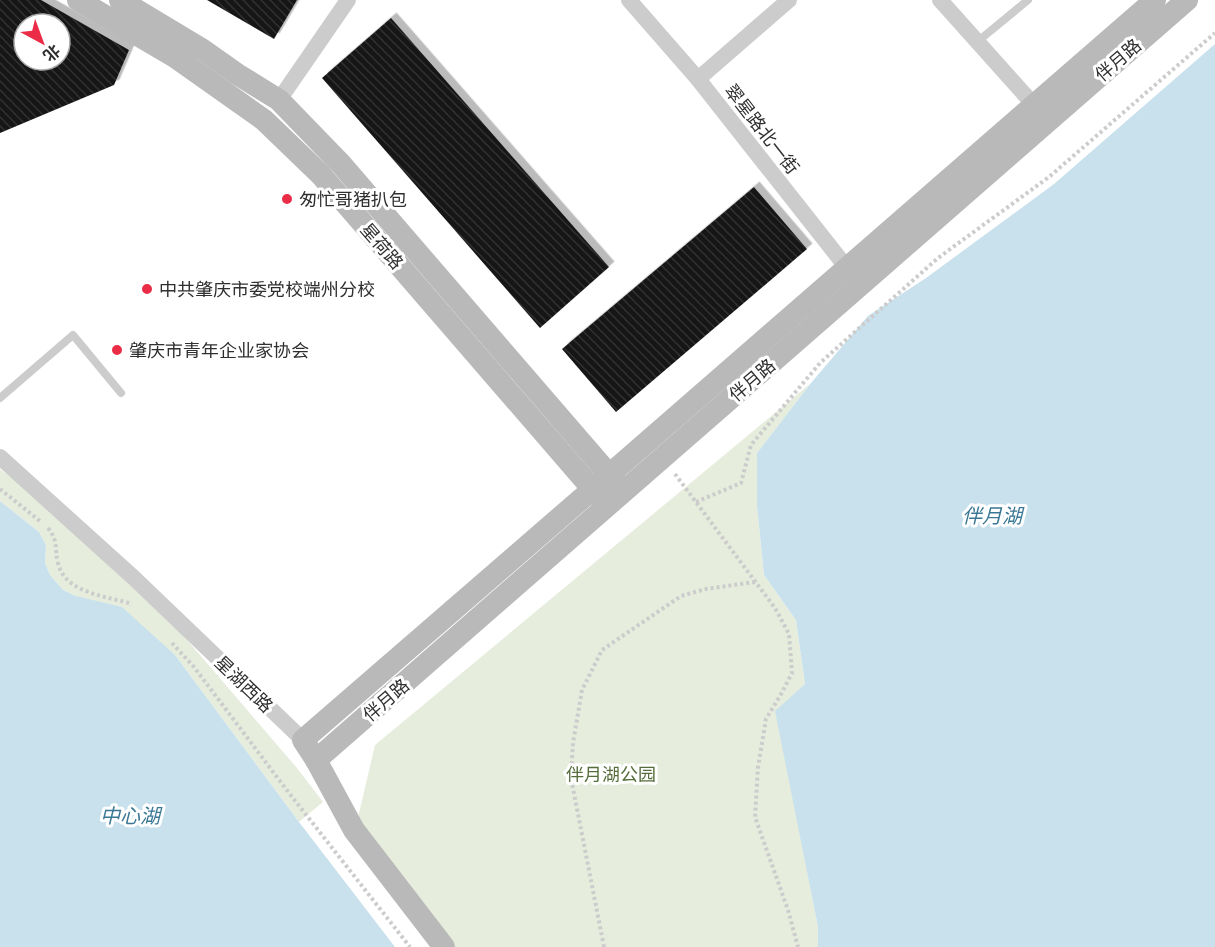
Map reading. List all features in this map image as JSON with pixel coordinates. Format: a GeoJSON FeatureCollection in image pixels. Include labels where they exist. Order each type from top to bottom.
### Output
{"type":"FeatureCollection","features":[{"type":"Feature","properties":{"kind":"street","name":"星荷路"},"geometry":{"type":"LineString","coordinates":[[78,0],[175,57],[264,120],[321,175],[608,490]]}},
{"type":"Feature","properties":{"kind":"street","name":"星荷路"},"geometry":{"type":"LineString","coordinates":[[120,0],[203,50],[279,100],[341,164],[608,490]]}},
{"type":"Feature","properties":{"kind":"street"},"geometry":{"type":"LineString","coordinates":[[264,120],[348,0]]}},
{"type":"Feature","properties":{"kind":"street","name":"翠星路北一街"},"geometry":{"type":"LineString","coordinates":[[629,0],[698,79],[855,275]]}},
{"type":"Feature","properties":{"kind":"street"},"geometry":{"type":"LineString","coordinates":[[698,79],[789,0]]}},
{"type":"Feature","properties":{"kind":"street","name":"伴月路"},"geometry":{"type":"LineString","coordinates":[[316,760],[608,490],[662,458],[1034,105],[1155,0]]}},
{"type":"Feature","properties":{"kind":"street","name":"伴月路"},"geometry":{"type":"LineString","coordinates":[[303,740],[608,490],[855,275],[1187,0]]}},
{"type":"Feature","properties":{"kind":"street"},"geometry":{"type":"LineString","coordinates":[[942,1],[1034,105]]}},
{"type":"Feature","properties":{"kind":"street","name":"星湖西路"},"geometry":{"type":"LineString","coordinates":[[0,457],[134,579],[303,740],[354,830],[444,947]]}},
{"type":"Feature","properties":{"kind":"lane"},"geometry":{"type":"LineString","coordinates":[[977,42],[1028,0]]}},
{"type":"Feature","properties":{"kind":"lane"},"geometry":{"type":"LineString","coordinates":[[0,398],[73,335],[121,393]]}},
{"type":"Feature","properties":{"kind":"path"},"geometry":{"type":"LineString","coordinates":[[696,502],[741,483],[751,445],[820,363],[938,258],[1049,177],[1215,33]]}},
{"type":"Feature","properties":{"kind":"path"},"geometry":{"type":"LineString","coordinates":[[662,458],[775,608],[789,634],[792,673],[766,719],[758,767],[755,818],[788,910],[798,947]]}},
{"type":"Feature","properties":{"kind":"path"},"geometry":{"type":"LineString","coordinates":[[0,489],[48,527],[55,537],[58,564],[64,576],[72,584],[83,591],[132,604]]}},
{"type":"Feature","properties":{"kind":"path"},"geometry":{"type":"LineString","coordinates":[[604,947],[571,778],[573,743],[582,690],[602,650],[681,596],[755,582]]}},
{"type":"Feature","properties":{"kind":"path"},"geometry":{"type":"LineString","coordinates":[[165,635],[194,667],[410,947]]}},
{"type":"Feature","properties":{"kind":"green space","name":"伴月湖公园"},"geometry":{"type":"Polygon","coordinates":[[[811,383],[757,453],[757,506],[764,575],[796,620],[805,684],[776,711],[818,927],[818,947],[434,947],[353,839],[375,745],[811,383]]]}},
{"type":"Feature","properties":{"kind":"green space"},"geometry":{"type":"Polygon","coordinates":[[[0,469],[88,536],[134,578],[297,768],[323,802],[299,822],[175,655],[63,590],[50,575],[45,563],[46,545],[39,532],[0,501],[0,469]]]}},
{"type":"Feature","properties":{"kind":"water","name":"伴月湖"},"geometry":{"type":"Polygon","coordinates":[[[1215,44],[1215,947],[818,947],[818,927],[775,711],[805,684],[796,620],[764,575],[757,506],[757,453],[811,383],[868,316],[926,278],[1054,184],[1215,44]]]}},
{"type":"Feature","properties":{"kind":"water","name":"中心湖"},"geometry":{"type":"Polygon","coordinates":[[[0,501],[39,532],[46,545],[45,563],[50,575],[63,590],[76,596],[122,607],[175,655],[395,947],[0,947],[0,501]]]}},
{"type":"Feature","properties":{"kind":"building"},"geometry":{"type":"Polygon","coordinates":[[[0,0],[41,0],[62,12],[12,12],[12,72],[72,72],[72,18],[129,50],[114,85],[0,133],[0,0]]]}},
{"type":"Feature","properties":{"kind":"building"},"geometry":{"type":"Polygon","coordinates":[[[207,0],[297,0],[274,39],[207,0]]]}},
{"type":"Feature","properties":{"kind":"building"},"geometry":{"type":"Polygon","coordinates":[[[391,18],[609,267],[540,328],[322,78],[391,18]]]}},
{"type":"Feature","properties":{"kind":"building"},"geometry":{"type":"Polygon","coordinates":[[[754,187],[807,249],[616,412],[562,349],[754,187]]]}},
{"type":"Feature","properties":{"kind":"place","name":"匆忙哥猪扒包"},"geometry":{"type":"Point","coordinates":[287,199]}},
{"type":"Feature","properties":{"kind":"place","name":"中共肇庆市委党校端州分校"},"geometry":{"type":"Point","coordinates":[147,289]}},
{"type":"Feature","properties":{"kind":"place","name":"肇庆市青年企业家协会"},"geometry":{"type":"Point","coordinates":[117,350]}}]}
